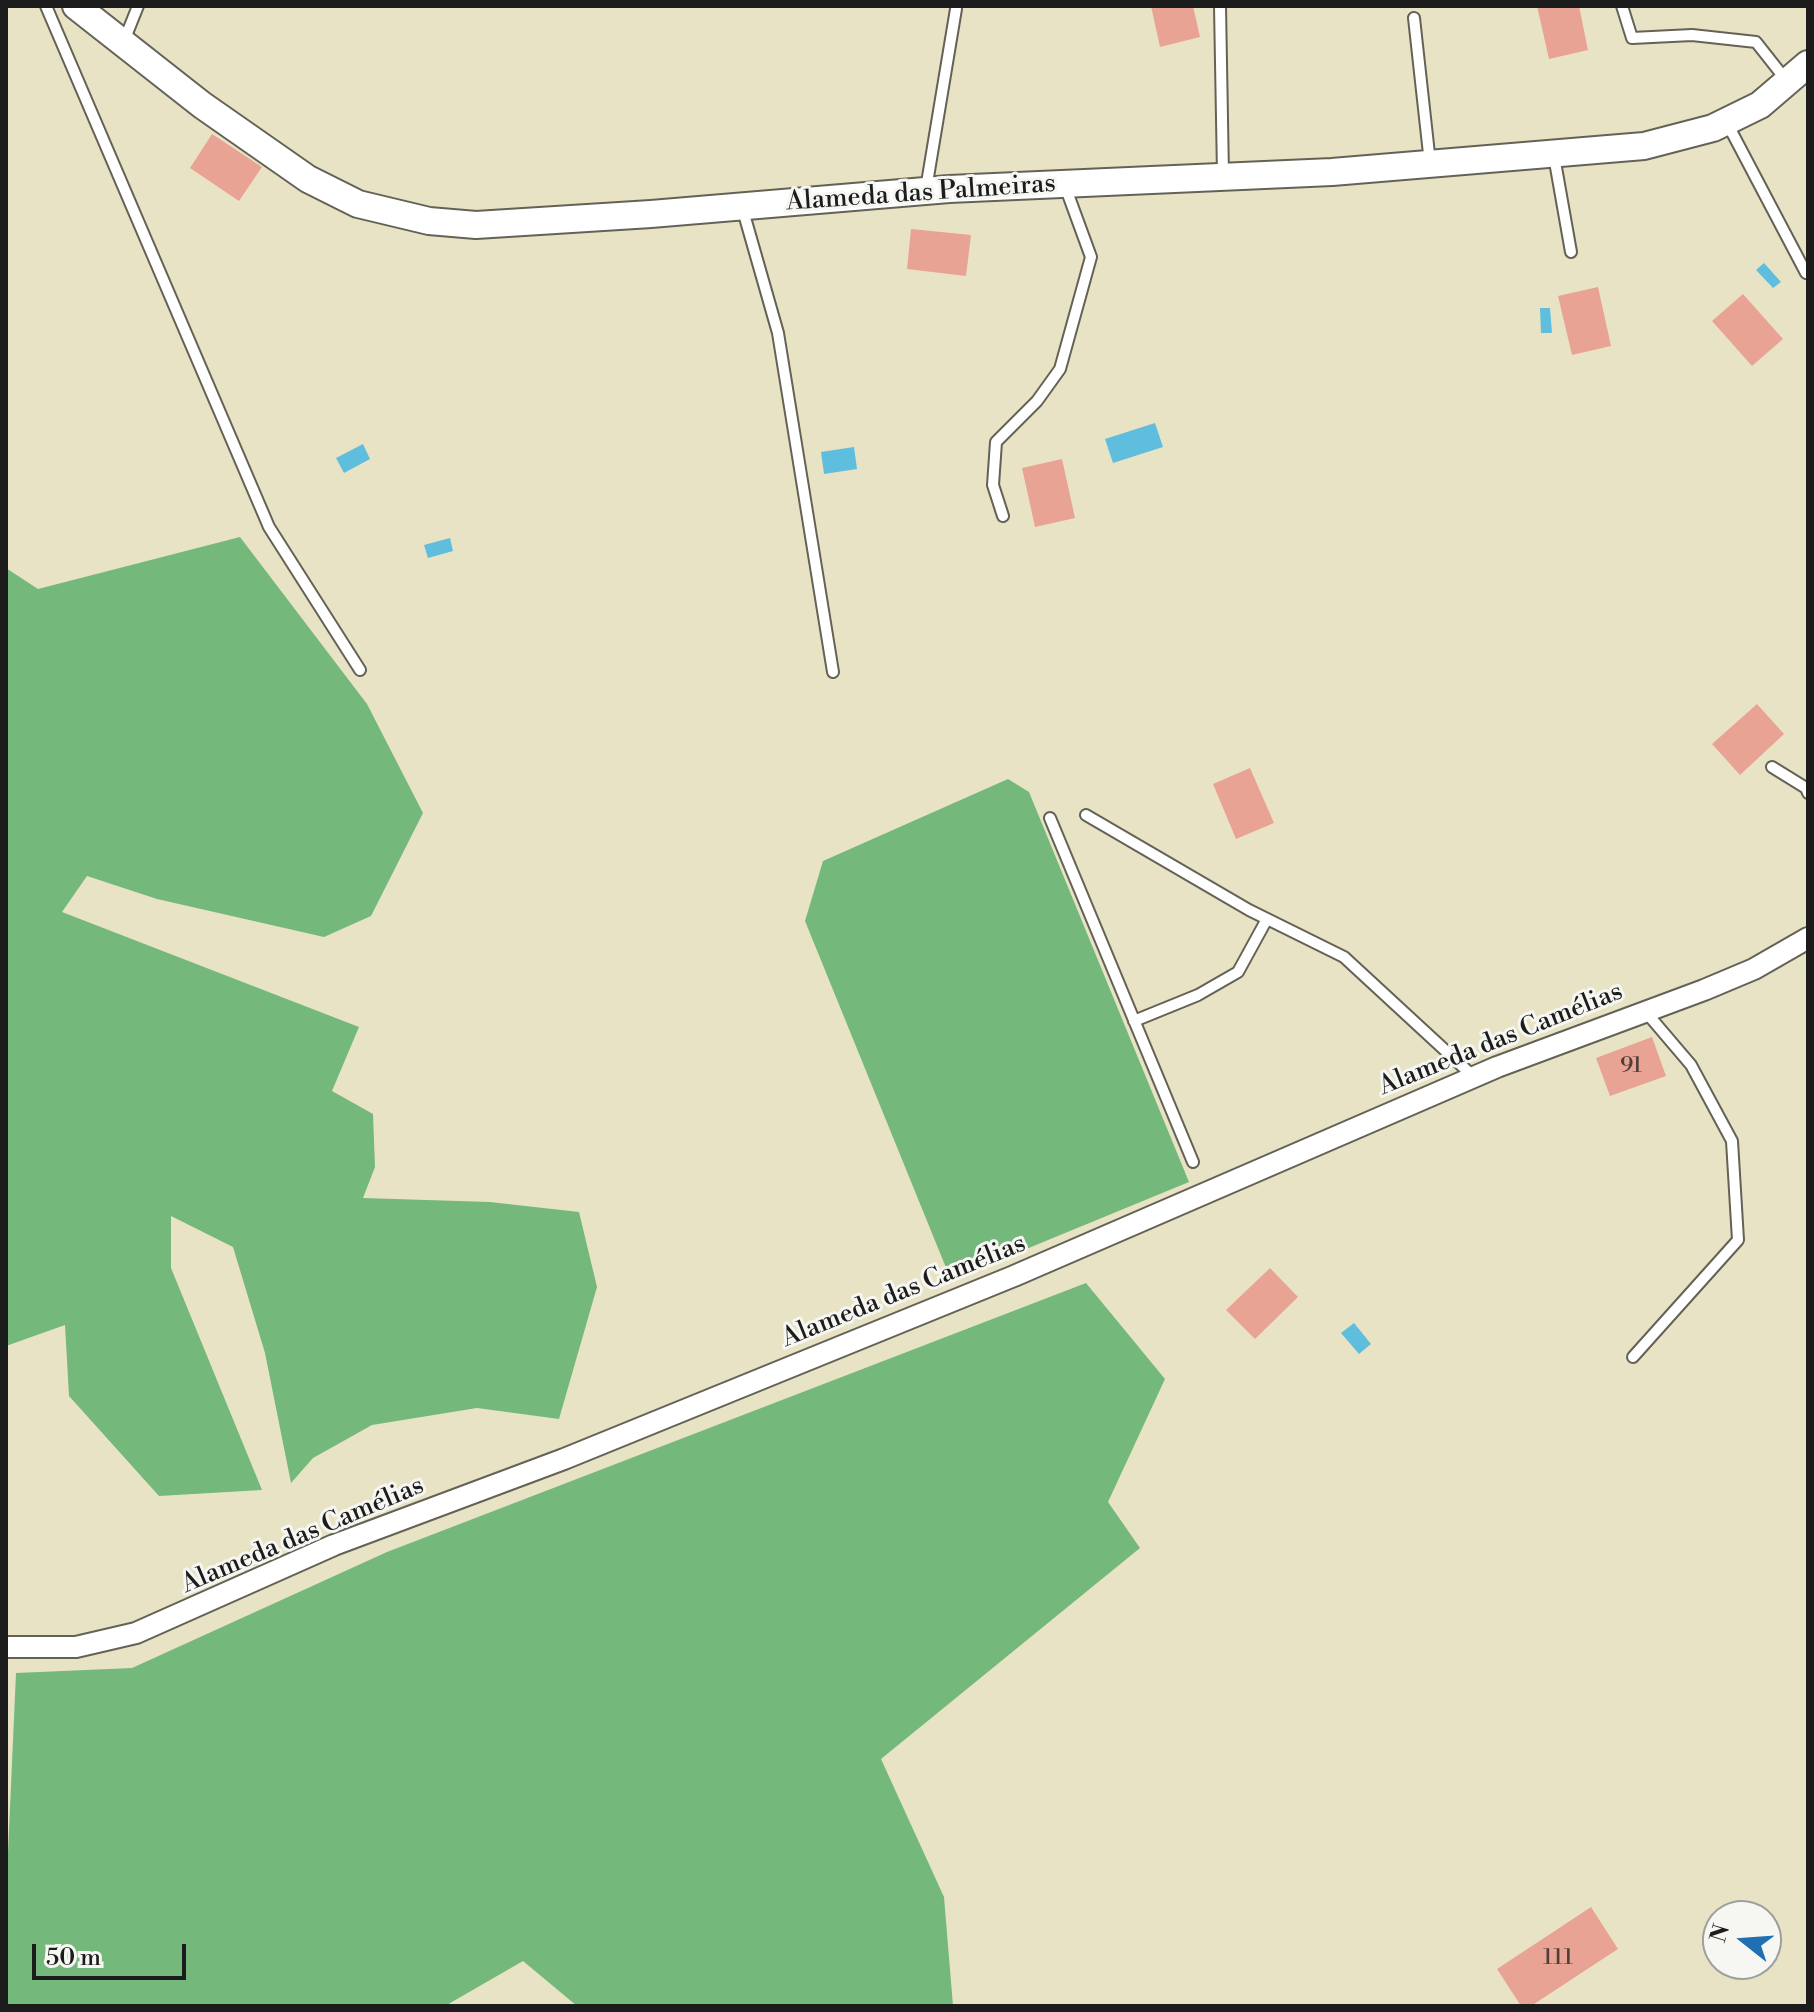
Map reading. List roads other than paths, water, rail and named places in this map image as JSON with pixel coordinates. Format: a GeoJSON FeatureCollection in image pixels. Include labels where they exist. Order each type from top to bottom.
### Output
{"type":"FeatureCollection","features":[{"type":"Feature","properties":{"kind":"street","name":"Alameda das Palmeiras"},"geometry":{"type":"LineString","coordinates":[[76,6],[202,105],[308,179],[358,204],[396,214],[476,225],[925,191],[1430,165],[1644,146],[1727,122],[1760,105],[1808,64]]}},
{"type":"Feature","properties":{"kind":"street","name":"Alameda das Camélias"},"geometry":{"type":"LineString","coordinates":[[6,1647],[76,1647],[136,1633],[334,1545],[564,1459],[1014,1276],[1474,1077],[1754,969],[1808,938]]}},
{"type":"Feature","properties":{"kind":"lane"},"geometry":{"type":"LineString","coordinates":[[46,6],[269,527],[360,670]]}},
{"type":"Feature","properties":{"kind":"lane"},"geometry":{"type":"LineString","coordinates":[[123,43],[138,6]]}},
{"type":"Feature","properties":{"kind":"lane"},"geometry":{"type":"LineString","coordinates":[[1220,6],[1223,177]]}},
{"type":"Feature","properties":{"kind":"lane"},"geometry":{"type":"LineString","coordinates":[[1622,6],[1632,38],[1692,35],[1756,42],[1787,81]]}},
{"type":"Feature","properties":{"kind":"lane"},"geometry":{"type":"LineString","coordinates":[[925,191],[956,9]]}},
{"type":"Feature","properties":{"kind":"lane"},"geometry":{"type":"LineString","coordinates":[[1414,18],[1430,165]]}},
{"type":"Feature","properties":{"kind":"lane"},"geometry":{"type":"LineString","coordinates":[[1727,122],[1806,273]]}},
{"type":"Feature","properties":{"kind":"lane"},"geometry":{"type":"LineString","coordinates":[[1554,156],[1571,252]]}},
{"type":"Feature","properties":{"kind":"lane"},"geometry":{"type":"LineString","coordinates":[[1003,516],[993,485],[996,442],[1037,401],[1060,369],[1091,257],[1065,184]]}},
{"type":"Feature","properties":{"kind":"lane"},"geometry":{"type":"LineString","coordinates":[[741,207],[778,333],[833,672]]}},
{"type":"Feature","properties":{"kind":"lane"},"geometry":{"type":"LineString","coordinates":[[1772,767],[1806,788],[1808,793]]}},
{"type":"Feature","properties":{"kind":"lane"},"geometry":{"type":"LineString","coordinates":[[1086,815],[1267,919],[1344,957],[1474,1077]]}},
{"type":"Feature","properties":{"kind":"lane"},"geometry":{"type":"LineString","coordinates":[[1050,818],[1193,1162]]}},
{"type":"Feature","properties":{"kind":"lane"},"geometry":{"type":"LineString","coordinates":[[1134,1021],[1198,995],[1238,972],[1267,919]]}},
{"type":"Feature","properties":{"kind":"lane"},"geometry":{"type":"LineString","coordinates":[[1633,1357],[1738,1240],[1732,1141],[1691,1065],[1645,1010]]}},
{"type":"Feature","properties":{"kind":"water"},"geometry":{"type":"Polygon","coordinates":[[[1764,263],[1781,282],[1773,288],[1756,270],[1764,263]]]}},
{"type":"Feature","properties":{"kind":"water"},"geometry":{"type":"Polygon","coordinates":[[[1540,308],[1550,308],[1552,333],[1541,333],[1540,308]]]}},
{"type":"Feature","properties":{"kind":"water"},"geometry":{"type":"Polygon","coordinates":[[[1155,423],[1163,447],[1113,463],[1105,439],[1155,423]]]}},
{"type":"Feature","properties":{"kind":"water"},"geometry":{"type":"Polygon","coordinates":[[[363,444],[370,459],[344,473],[336,458],[363,444]]]}},
{"type":"Feature","properties":{"kind":"water"},"geometry":{"type":"Polygon","coordinates":[[[854,447],[857,469],[824,474],[821,452],[854,447]]]}},
{"type":"Feature","properties":{"kind":"water"},"geometry":{"type":"Polygon","coordinates":[[[450,538],[453,551],[428,558],[424,545],[450,538]]]}},
{"type":"Feature","properties":{"kind":"water"},"geometry":{"type":"Polygon","coordinates":[[[1354,1323],[1371,1344],[1359,1354],[1341,1333],[1354,1323]]]}}]}
